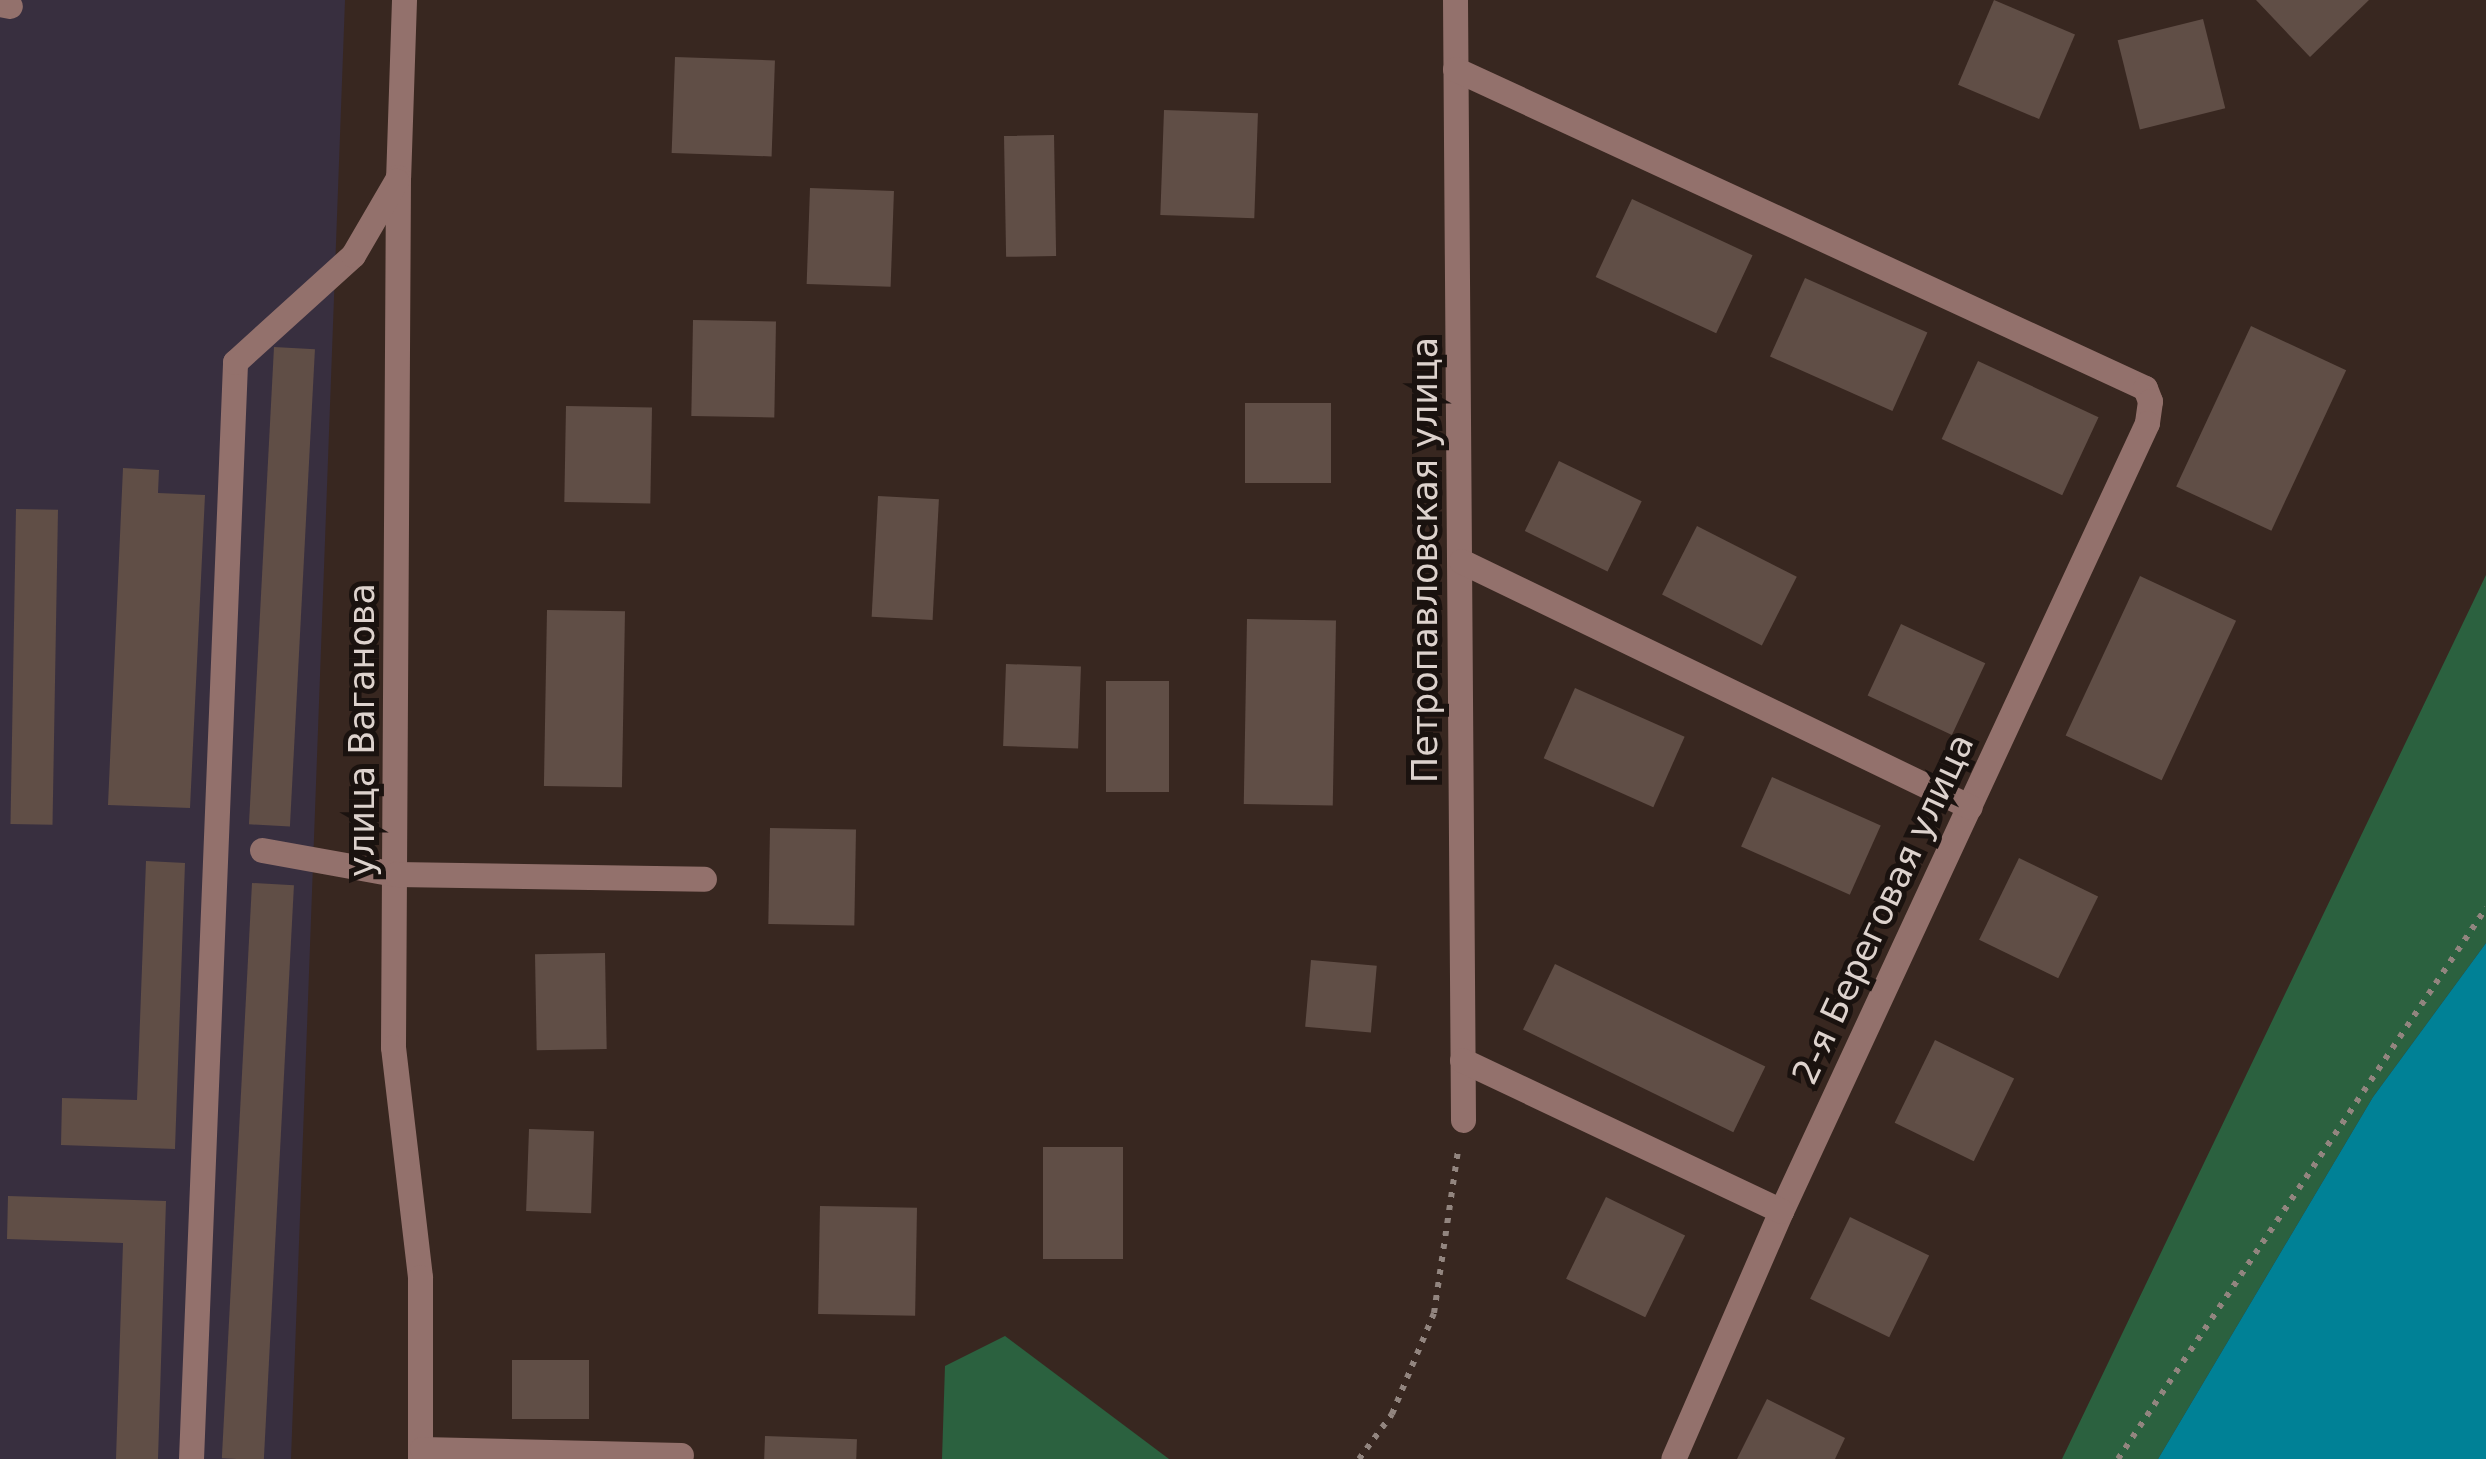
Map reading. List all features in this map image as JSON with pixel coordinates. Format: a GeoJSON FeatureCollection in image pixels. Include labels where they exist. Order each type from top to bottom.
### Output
{"type":"FeatureCollection","features":[{"type":"Feature","properties":{"kind":"street","name":"улица Ваганова"},"geometry":{"type":"LineString","coordinates":[[404,0],[398,177],[392,1047],[420,1277],[421,1454]]}},
{"type":"Feature","properties":{"kind":"street","name":"Петропавловская улица"},"geometry":{"type":"LineString","coordinates":[[1455,0],[1463,1120]]}},
{"type":"Feature","properties":{"kind":"street","name":"2-я Береговая улица"},"geometry":{"type":"LineString","coordinates":[[1455,68],[2145,388],[2150,401],[2147,423],[1781,1211],[1672,1459]]}},
{"type":"Feature","properties":{"kind":"street"},"geometry":{"type":"LineString","coordinates":[[191,1459],[235,362],[353,255],[398,177]]}},
{"type":"Feature","properties":{"kind":"street"},"geometry":{"type":"LineString","coordinates":[[1461,561],[1970,806]]}},
{"type":"Feature","properties":{"kind":"street"},"geometry":{"type":"LineString","coordinates":[[262,850],[396,874],[704,879]]}},
{"type":"Feature","properties":{"kind":"street"},"geometry":{"type":"LineString","coordinates":[[1462,1060],[1781,1211]]}},
{"type":"Feature","properties":{"kind":"street"},"geometry":{"type":"LineString","coordinates":[[421,1454],[681,1455]]}},
{"type":"Feature","properties":{"kind":"path"},"geometry":{"type":"LineString","coordinates":[[2118,1459],[2486,908]]}},
{"type":"Feature","properties":{"kind":"path"},"geometry":{"type":"LineString","coordinates":[[1359,1459],[1392,1414],[1434,1313],[1463,1120]]}},
{"type":"Feature","properties":{"kind":"shaded area"},"geometry":{"type":"Polygon","coordinates":[[[0,0],[345,0],[291,1459],[0,1459],[0,0]]]}},
{"type":"Feature","properties":{"kind":"green space"},"geometry":{"type":"Polygon","coordinates":[[[2486,575],[2486,943],[2373,1097],[2158,1459],[2062,1459],[2486,575]]]}},
{"type":"Feature","properties":{"kind":"green space"},"geometry":{"type":"Polygon","coordinates":[[[1005,1336],[1169,1459],[942,1459],[945,1366],[1005,1336]]]}},
{"type":"Feature","properties":{"kind":"water"},"geometry":{"type":"Polygon","coordinates":[[[2486,943],[2486,1459],[2158,1459],[2373,1097],[2486,943]]]}},
{"type":"Feature","properties":{"kind":"building"},"geometry":{"type":"Polygon","coordinates":[[[1994,0],[2075,34],[2039,119],[1958,85],[1994,0]]]}},
{"type":"Feature","properties":{"kind":"building"},"geometry":{"type":"Polygon","coordinates":[[[2256,0],[2369,0],[2310,57],[2256,0]]]}},
{"type":"Feature","properties":{"kind":"building"},"geometry":{"type":"Polygon","coordinates":[[[2203,19],[2225,108],[2140,130],[2118,40],[2203,19]]]}},
{"type":"Feature","properties":{"kind":"building"},"geometry":{"type":"Polygon","coordinates":[[[675,57],[775,60],[772,156],[672,153],[675,57]]]}},
{"type":"Feature","properties":{"kind":"building"},"geometry":{"type":"Polygon","coordinates":[[[1164,110],[1258,113],[1254,218],[1160,215],[1164,110]]]}},
{"type":"Feature","properties":{"kind":"building"},"geometry":{"type":"Polygon","coordinates":[[[1054,135],[1056,256],[1006,257],[1004,136],[1054,135]]]}},
{"type":"Feature","properties":{"kind":"building"},"geometry":{"type":"Polygon","coordinates":[[[810,188],[894,191],[891,287],[807,284],[810,188]]]}},
{"type":"Feature","properties":{"kind":"building"},"geometry":{"type":"Polygon","coordinates":[[[1632,199],[1753,255],[1716,333],[1596,277],[1632,199]]]}},
{"type":"Feature","properties":{"kind":"building"},"geometry":{"type":"Polygon","coordinates":[[[1805,278],[1927,333],[1892,411],[1770,357],[1805,278]]]}},
{"type":"Feature","properties":{"kind":"building"},"geometry":{"type":"Polygon","coordinates":[[[693,320],[776,321],[774,417],[691,416],[693,320]]]}},
{"type":"Feature","properties":{"kind":"building"},"geometry":{"type":"Polygon","coordinates":[[[2251,326],[2346,370],[2271,531],[2176,486],[2251,326]]]}},
{"type":"Feature","properties":{"kind":"building"},"geometry":{"type":"Polygon","coordinates":[[[274,347],[315,349],[290,826],[249,824],[274,347]]]}},
{"type":"Feature","properties":{"kind":"building"},"geometry":{"type":"Polygon","coordinates":[[[1978,361],[2099,417],[2062,495],[1942,439],[1978,361]]]}},
{"type":"Feature","properties":{"kind":"building"},"geometry":{"type":"Polygon","coordinates":[[[1245,403],[1331,403],[1331,483],[1245,483],[1245,403]]]}},
{"type":"Feature","properties":{"kind":"building"},"geometry":{"type":"Polygon","coordinates":[[[566,406],[652,408],[650,503],[564,502],[566,406]]]}},
{"type":"Feature","properties":{"kind":"building"},"geometry":{"type":"Polygon","coordinates":[[[1559,461],[1642,501],[1607,571],[1525,531],[1559,461]]]}},
{"type":"Feature","properties":{"kind":"building"},"geometry":{"type":"Polygon","coordinates":[[[123,468],[159,470],[158,493],[205,495],[190,808],[108,805],[123,468]]]}},
{"type":"Feature","properties":{"kind":"building"},"geometry":{"type":"Polygon","coordinates":[[[878,496],[939,499],[933,620],[872,617],[878,496]]]}},
{"type":"Feature","properties":{"kind":"building"},"geometry":{"type":"Polygon","coordinates":[[[16,509],[58,510],[52,825],[11,824],[16,509]]]}},
{"type":"Feature","properties":{"kind":"building"},"geometry":{"type":"Polygon","coordinates":[[[1697,526],[1797,577],[1762,645],[1662,595],[1697,526]]]}},
{"type":"Feature","properties":{"kind":"building"},"geometry":{"type":"Polygon","coordinates":[[[2140,576],[2236,621],[2162,780],[2066,736],[2140,576]]]}},
{"type":"Feature","properties":{"kind":"building"},"geometry":{"type":"Polygon","coordinates":[[[547,610],[625,611],[622,787],[544,786],[547,610]]]}},
{"type":"Feature","properties":{"kind":"building"},"geometry":{"type":"Polygon","coordinates":[[[1247,619],[1336,621],[1333,806],[1244,804],[1247,619]]]}},
{"type":"Feature","properties":{"kind":"building"},"geometry":{"type":"Polygon","coordinates":[[[1901,624],[1985,663],[1952,735],[1868,696],[1901,624]]]}},
{"type":"Feature","properties":{"kind":"building"},"geometry":{"type":"Polygon","coordinates":[[[1006,664],[1081,667],[1078,749],[1003,746],[1006,664]]]}},
{"type":"Feature","properties":{"kind":"building"},"geometry":{"type":"Polygon","coordinates":[[[1106,681],[1169,681],[1169,792],[1106,792],[1106,681]]]}},
{"type":"Feature","properties":{"kind":"building"},"geometry":{"type":"Polygon","coordinates":[[[1575,688],[1685,737],[1653,807],[1544,758],[1575,688]]]}},
{"type":"Feature","properties":{"kind":"building"},"geometry":{"type":"Polygon","coordinates":[[[1772,777],[1881,825],[1850,895],[1741,846],[1772,777]]]}},
{"type":"Feature","properties":{"kind":"building"},"geometry":{"type":"Polygon","coordinates":[[[770,828],[856,830],[854,925],[768,924],[770,828]]]}},
{"type":"Feature","properties":{"kind":"building"},"geometry":{"type":"Polygon","coordinates":[[[2019,858],[2098,897],[2058,978],[1979,940],[2019,858]]]}},
{"type":"Feature","properties":{"kind":"building"},"geometry":{"type":"Polygon","coordinates":[[[146,861],[185,863],[175,1149],[61,1145],[62,1098],[137,1100],[146,861]]]}},
{"type":"Feature","properties":{"kind":"building"},"geometry":{"type":"Polygon","coordinates":[[[252,883],[294,885],[264,1459],[222,1458],[252,883]]]}},
{"type":"Feature","properties":{"kind":"building"},"geometry":{"type":"Polygon","coordinates":[[[605,953],[607,1049],[537,1050],[535,954],[605,953]]]}},
{"type":"Feature","properties":{"kind":"building"},"geometry":{"type":"Polygon","coordinates":[[[1311,960],[1377,966],[1371,1032],[1305,1027],[1311,960]]]}},
{"type":"Feature","properties":{"kind":"building"},"geometry":{"type":"Polygon","coordinates":[[[1555,964],[1765,1067],[1733,1132],[1523,1030],[1555,964]]]}},
{"type":"Feature","properties":{"kind":"building"},"geometry":{"type":"Polygon","coordinates":[[[1935,1040],[2014,1079],[1974,1161],[1895,1123],[1935,1040]]]}},
{"type":"Feature","properties":{"kind":"building"},"geometry":{"type":"Polygon","coordinates":[[[529,1129],[594,1131],[591,1213],[526,1211],[529,1129]]]}},
{"type":"Feature","properties":{"kind":"building"},"geometry":{"type":"Polygon","coordinates":[[[1043,1147],[1123,1147],[1123,1259],[1043,1259],[1043,1147]]]}},
{"type":"Feature","properties":{"kind":"building"},"geometry":{"type":"Polygon","coordinates":[[[8,1196],[166,1201],[158,1459],[116,1459],[123,1243],[7,1239],[8,1196]]]}},
{"type":"Feature","properties":{"kind":"building"},"geometry":{"type":"Polygon","coordinates":[[[1606,1197],[1685,1236],[1645,1317],[1566,1279],[1606,1197]]]}},
{"type":"Feature","properties":{"kind":"building"},"geometry":{"type":"Polygon","coordinates":[[[820,1206],[917,1208],[915,1316],[818,1314],[820,1206]]]}},
{"type":"Feature","properties":{"kind":"building"},"geometry":{"type":"Polygon","coordinates":[[[1850,1217],[1929,1256],[1889,1337],[1810,1299],[1850,1217]]]}},
{"type":"Feature","properties":{"kind":"building"},"geometry":{"type":"Polygon","coordinates":[[[512,1360],[589,1360],[589,1419],[512,1419],[512,1360]]]}},
{"type":"Feature","properties":{"kind":"building"},"geometry":{"type":"Polygon","coordinates":[[[1767,1399],[1845,1438],[1835,1459],[1737,1459],[1767,1399]]]}},
{"type":"Feature","properties":{"kind":"building"},"geometry":{"type":"Polygon","coordinates":[[[765,1436],[857,1439],[856,1459],[764,1459],[765,1436]]]}}]}
